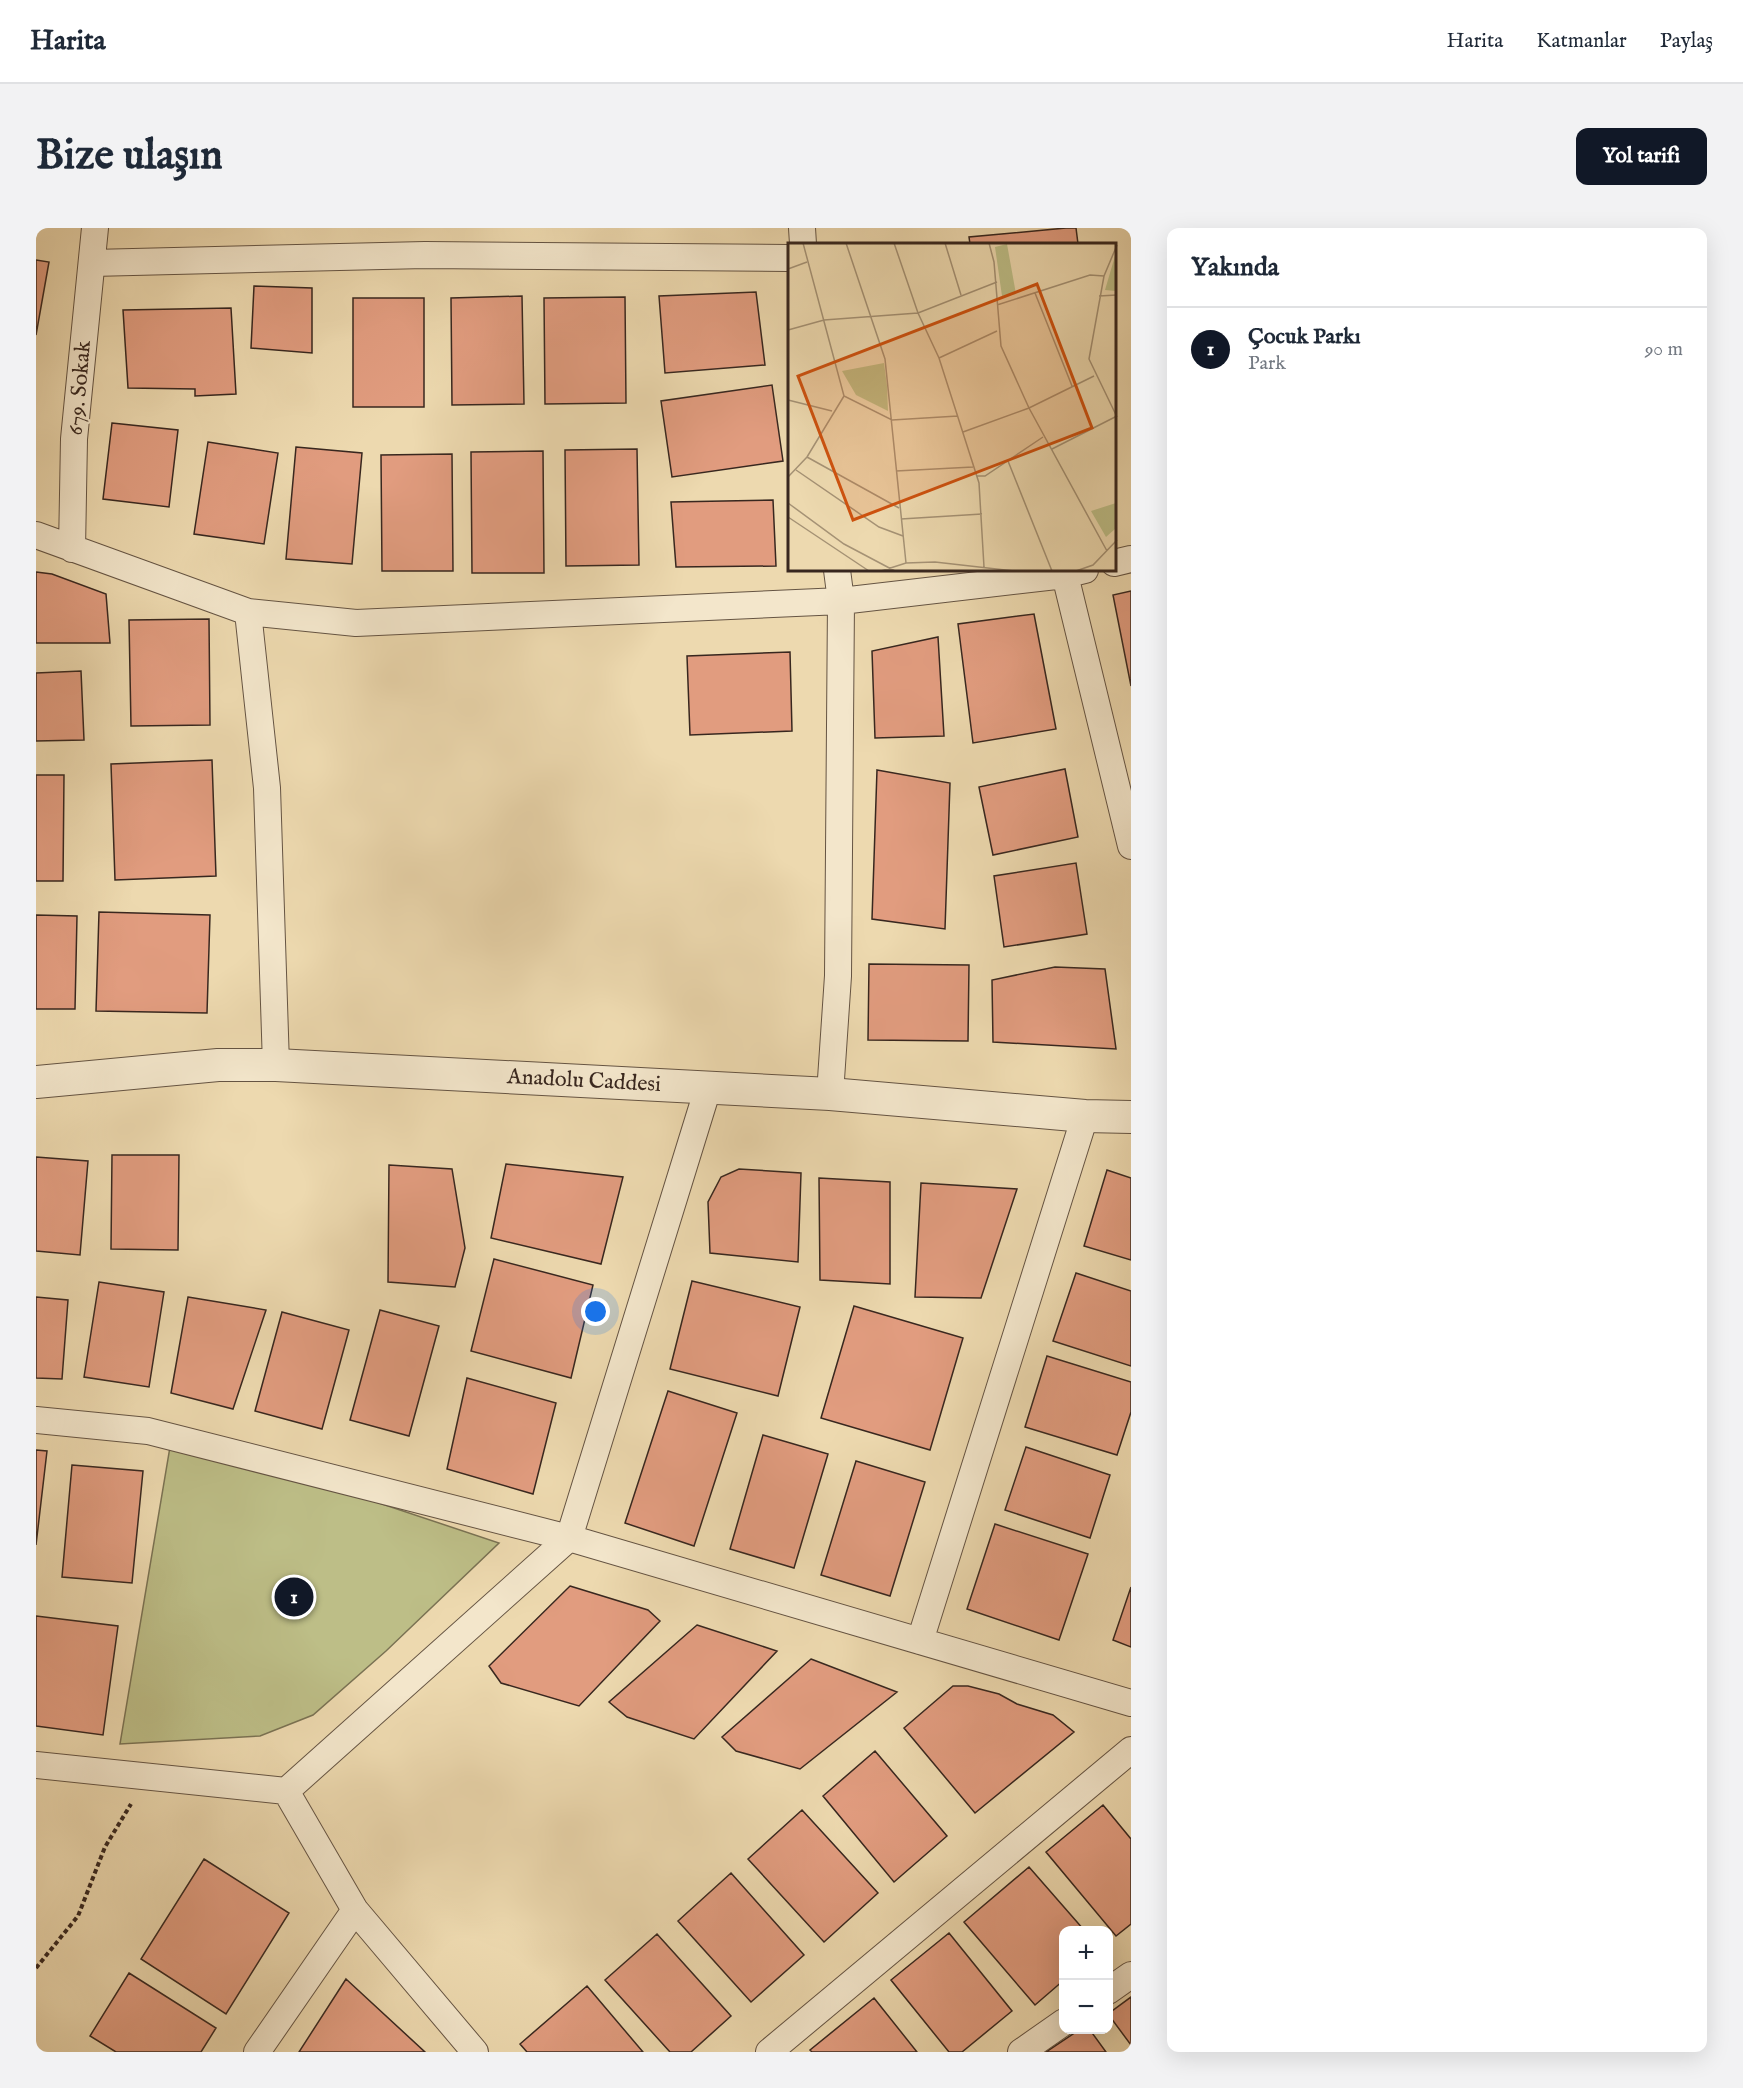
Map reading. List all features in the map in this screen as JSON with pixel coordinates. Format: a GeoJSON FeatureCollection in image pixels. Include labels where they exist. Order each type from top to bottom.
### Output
{"type":"FeatureCollection","features":[{"type":"Feature","properties":{"kind":"street","name":"679. Sokak"},"geometry":{"type":"LineString","coordinates":[[72,549],[74,440],[95,228]]}},
{"type":"Feature","properties":{"kind":"street"},"geometry":{"type":"LineString","coordinates":[[802,228],[803,243]]}},
{"type":"Feature","properties":{"kind":"street"},"geometry":{"type":"LineString","coordinates":[[92,263],[425,255],[788,258]]}},
{"type":"Feature","properties":{"kind":"street"},"geometry":{"type":"LineString","coordinates":[[36,535],[248,612],[356,623],[841,601],[1075,572],[1131,846]]}},
{"type":"Feature","properties":{"kind":"street"},"geometry":{"type":"LineString","coordinates":[[1116,563],[1131,559]]}},
{"type":"Feature","properties":{"kind":"street"},"geometry":{"type":"LineString","coordinates":[[830,1094],[837,976],[841,601],[837,572]]}},
{"type":"Feature","properties":{"kind":"street"},"geometry":{"type":"LineString","coordinates":[[248,612],[267,788],[276,1065]]}},
{"type":"Feature","properties":{"kind":"street","name":"Anadolu Caddesi"},"geometry":{"type":"LineString","coordinates":[[36,1082],[218,1065],[276,1065],[830,1094],[1085,1116],[1131,1117]]}},
{"type":"Feature","properties":{"kind":"street"},"geometry":{"type":"LineString","coordinates":[[36,1765],[286,1791],[569,1538],[708,1088]]}},
{"type":"Feature","properties":{"kind":"street"},"geometry":{"type":"LineString","coordinates":[[920,1641],[1085,1116]]}},
{"type":"Feature","properties":{"kind":"street"},"geometry":{"type":"LineString","coordinates":[[36,1420],[148,1431],[569,1538],[1131,1703]]}},
{"type":"Feature","properties":{"kind":"street"},"geometry":{"type":"LineString","coordinates":[[769,2052],[1131,1750]]}},
{"type":"Feature","properties":{"kind":"street"},"geometry":{"type":"LineString","coordinates":[[286,1791],[355,1910],[475,2052]]}},
{"type":"Feature","properties":{"kind":"street"},"geometry":{"type":"LineString","coordinates":[[257,2052],[355,1910]]}},
{"type":"Feature","properties":{"kind":"street"},"geometry":{"type":"LineString","coordinates":[[1113,1987],[1131,1974]]}},
{"type":"Feature","properties":{"kind":"street"},"geometry":{"type":"LineString","coordinates":[[1021,2052],[1059,2025]]}},
{"type":"Feature","properties":{"kind":"path"},"geometry":{"type":"LineString","coordinates":[[36,1968],[78,1916],[105,1847],[148,1777]]}},
{"type":"Feature","properties":{"kind":"green space"},"geometry":{"type":"Polygon","coordinates":[[[170,1447],[328,1486],[499,1543],[386,1651],[313,1715],[260,1736],[120,1744],[170,1447]]]}},
{"type":"Feature","properties":{"kind":"building"},"geometry":{"type":"Polygon","coordinates":[[[1076,228],[1078,243],[970,243],[969,237],[1076,228]]]}},
{"type":"Feature","properties":{"kind":"building"},"geometry":{"type":"Polygon","coordinates":[[[36,260],[49,262],[36,335],[36,260]]]}},
{"type":"Feature","properties":{"kind":"building"},"geometry":{"type":"Polygon","coordinates":[[[254,286],[312,288],[312,353],[251,348],[254,286]]]}},
{"type":"Feature","properties":{"kind":"building"},"geometry":{"type":"Polygon","coordinates":[[[756,292],[765,365],[665,373],[659,296],[756,292]]]}},
{"type":"Feature","properties":{"kind":"building"},"geometry":{"type":"Polygon","coordinates":[[[522,296],[524,404],[452,405],[451,298],[522,296]]]}},
{"type":"Feature","properties":{"kind":"building"},"geometry":{"type":"Polygon","coordinates":[[[625,297],[626,403],[545,404],[544,298],[625,297]]]}},
{"type":"Feature","properties":{"kind":"building"},"geometry":{"type":"Polygon","coordinates":[[[353,298],[424,298],[424,407],[353,407],[353,298]]]}},
{"type":"Feature","properties":{"kind":"building"},"geometry":{"type":"Polygon","coordinates":[[[231,308],[236,394],[195,396],[195,389],[128,388],[123,310],[231,308]]]}},
{"type":"Feature","properties":{"kind":"building"},"geometry":{"type":"Polygon","coordinates":[[[772,385],[783,461],[672,477],[661,401],[772,385]]]}},
{"type":"Feature","properties":{"kind":"building"},"geometry":{"type":"Polygon","coordinates":[[[112,423],[178,430],[169,507],[103,499],[112,423]]]}},
{"type":"Feature","properties":{"kind":"building"},"geometry":{"type":"Polygon","coordinates":[[[208,442],[278,453],[264,544],[194,534],[208,442]]]}},
{"type":"Feature","properties":{"kind":"building"},"geometry":{"type":"Polygon","coordinates":[[[296,447],[362,453],[352,564],[286,559],[296,447]]]}},
{"type":"Feature","properties":{"kind":"building"},"geometry":{"type":"Polygon","coordinates":[[[637,449],[639,565],[566,566],[565,450],[637,449]]]}},
{"type":"Feature","properties":{"kind":"building"},"geometry":{"type":"Polygon","coordinates":[[[543,451],[544,573],[472,573],[471,452],[543,451]]]}},
{"type":"Feature","properties":{"kind":"building"},"geometry":{"type":"Polygon","coordinates":[[[452,454],[453,571],[382,571],[381,455],[452,454]]]}},
{"type":"Feature","properties":{"kind":"building"},"geometry":{"type":"Polygon","coordinates":[[[773,500],[776,566],[676,567],[671,502],[773,500]]]}},
{"type":"Feature","properties":{"kind":"building"},"geometry":{"type":"Polygon","coordinates":[[[36,572],[52,574],[106,594],[110,643],[36,643],[36,572]]]}},
{"type":"Feature","properties":{"kind":"building"},"geometry":{"type":"Polygon","coordinates":[[[1131,591],[1131,686],[1113,595],[1131,591]]]}},
{"type":"Feature","properties":{"kind":"building"},"geometry":{"type":"Polygon","coordinates":[[[1034,614],[1056,729],[973,743],[958,624],[1034,614]]]}},
{"type":"Feature","properties":{"kind":"building"},"geometry":{"type":"Polygon","coordinates":[[[209,619],[210,725],[131,726],[129,620],[209,619]]]}},
{"type":"Feature","properties":{"kind":"building"},"geometry":{"type":"Polygon","coordinates":[[[938,637],[944,736],[875,738],[872,651],[938,637]]]}},
{"type":"Feature","properties":{"kind":"building"},"geometry":{"type":"Polygon","coordinates":[[[790,652],[792,731],[690,735],[687,656],[790,652]]]}},
{"type":"Feature","properties":{"kind":"building"},"geometry":{"type":"Polygon","coordinates":[[[81,671],[84,740],[36,741],[36,673],[81,671]]]}},
{"type":"Feature","properties":{"kind":"building"},"geometry":{"type":"Polygon","coordinates":[[[212,760],[216,876],[115,880],[111,764],[212,760]]]}},
{"type":"Feature","properties":{"kind":"building"},"geometry":{"type":"Polygon","coordinates":[[[1065,769],[1078,837],[993,855],[979,787],[1065,769]]]}},
{"type":"Feature","properties":{"kind":"building"},"geometry":{"type":"Polygon","coordinates":[[[877,770],[950,783],[945,929],[872,919],[877,770]]]}},
{"type":"Feature","properties":{"kind":"building"},"geometry":{"type":"Polygon","coordinates":[[[36,775],[64,775],[63,881],[36,881],[36,775]]]}},
{"type":"Feature","properties":{"kind":"building"},"geometry":{"type":"Polygon","coordinates":[[[1076,863],[1087,934],[1004,947],[994,876],[1076,863]]]}},
{"type":"Feature","properties":{"kind":"building"},"geometry":{"type":"Polygon","coordinates":[[[99,912],[210,915],[207,1013],[96,1011],[99,912]]]}},
{"type":"Feature","properties":{"kind":"building"},"geometry":{"type":"Polygon","coordinates":[[[36,915],[77,916],[75,1009],[36,1009],[36,915]]]}},
{"type":"Feature","properties":{"kind":"building"},"geometry":{"type":"Polygon","coordinates":[[[869,964],[969,965],[968,1041],[868,1040],[869,964]]]}},
{"type":"Feature","properties":{"kind":"building"},"geometry":{"type":"Polygon","coordinates":[[[1055,967],[1105,969],[1116,1049],[993,1042],[992,980],[1055,967]]]}},
{"type":"Feature","properties":{"kind":"building"},"geometry":{"type":"Polygon","coordinates":[[[112,1155],[179,1155],[178,1250],[111,1249],[112,1155]]]}},
{"type":"Feature","properties":{"kind":"building"},"geometry":{"type":"Polygon","coordinates":[[[36,1157],[88,1161],[80,1255],[36,1251],[36,1157]]]}},
{"type":"Feature","properties":{"kind":"building"},"geometry":{"type":"Polygon","coordinates":[[[506,1164],[623,1177],[601,1264],[491,1238],[506,1164]]]}},
{"type":"Feature","properties":{"kind":"building"},"geometry":{"type":"Polygon","coordinates":[[[389,1165],[452,1169],[465,1248],[455,1287],[388,1282],[389,1165]]]}},
{"type":"Feature","properties":{"kind":"building"},"geometry":{"type":"Polygon","coordinates":[[[739,1169],[801,1173],[798,1262],[710,1253],[708,1202],[721,1177],[739,1169]]]}},
{"type":"Feature","properties":{"kind":"building"},"geometry":{"type":"Polygon","coordinates":[[[1107,1170],[1131,1178],[1131,1260],[1084,1246],[1107,1170]]]}},
{"type":"Feature","properties":{"kind":"building"},"geometry":{"type":"Polygon","coordinates":[[[819,1178],[890,1182],[890,1284],[820,1280],[819,1178]]]}},
{"type":"Feature","properties":{"kind":"building"},"geometry":{"type":"Polygon","coordinates":[[[921,1183],[1017,1189],[981,1298],[915,1297],[921,1183]]]}},
{"type":"Feature","properties":{"kind":"building"},"geometry":{"type":"Polygon","coordinates":[[[494,1259],[593,1285],[571,1378],[471,1351],[494,1259]]]}},
{"type":"Feature","properties":{"kind":"building"},"geometry":{"type":"Polygon","coordinates":[[[1076,1273],[1131,1291],[1131,1366],[1053,1341],[1076,1273]]]}},
{"type":"Feature","properties":{"kind":"building"},"geometry":{"type":"Polygon","coordinates":[[[692,1281],[800,1307],[778,1396],[670,1369],[692,1281]]]}},
{"type":"Feature","properties":{"kind":"building"},"geometry":{"type":"Polygon","coordinates":[[[99,1282],[164,1292],[149,1387],[84,1377],[99,1282]]]}},
{"type":"Feature","properties":{"kind":"building"},"geometry":{"type":"Polygon","coordinates":[[[36,1297],[68,1300],[62,1379],[36,1378],[36,1297]]]}},
{"type":"Feature","properties":{"kind":"building"},"geometry":{"type":"Polygon","coordinates":[[[188,1297],[266,1310],[233,1409],[171,1393],[188,1297]]]}},
{"type":"Feature","properties":{"kind":"building"},"geometry":{"type":"Polygon","coordinates":[[[854,1306],[963,1338],[930,1450],[821,1418],[854,1306]]]}},
{"type":"Feature","properties":{"kind":"building"},"geometry":{"type":"Polygon","coordinates":[[[380,1310],[439,1326],[409,1436],[350,1420],[380,1310]]]}},
{"type":"Feature","properties":{"kind":"building"},"geometry":{"type":"Polygon","coordinates":[[[282,1312],[349,1330],[322,1429],[255,1411],[282,1312]]]}},
{"type":"Feature","properties":{"kind":"building"},"geometry":{"type":"Polygon","coordinates":[[[1047,1356],[1131,1382],[1131,1412],[1117,1455],[1025,1427],[1047,1356]]]}},
{"type":"Feature","properties":{"kind":"building"},"geometry":{"type":"Polygon","coordinates":[[[467,1378],[556,1403],[533,1494],[447,1469],[467,1378]]]}},
{"type":"Feature","properties":{"kind":"building"},"geometry":{"type":"Polygon","coordinates":[[[668,1391],[737,1413],[694,1546],[625,1523],[668,1391]]]}},
{"type":"Feature","properties":{"kind":"building"},"geometry":{"type":"Polygon","coordinates":[[[763,1435],[828,1454],[794,1568],[730,1549],[763,1435]]]}},
{"type":"Feature","properties":{"kind":"building"},"geometry":{"type":"Polygon","coordinates":[[[1026,1447],[1110,1475],[1090,1538],[1005,1510],[1026,1447]]]}},
{"type":"Feature","properties":{"kind":"building"},"geometry":{"type":"Polygon","coordinates":[[[36,1450],[47,1451],[36,1545],[36,1450]]]}},
{"type":"Feature","properties":{"kind":"building"},"geometry":{"type":"Polygon","coordinates":[[[856,1461],[925,1482],[890,1596],[821,1575],[856,1461]]]}},
{"type":"Feature","properties":{"kind":"building"},"geometry":{"type":"Polygon","coordinates":[[[72,1465],[143,1471],[132,1583],[62,1577],[72,1465]]]}},
{"type":"Feature","properties":{"kind":"building"},"geometry":{"type":"Polygon","coordinates":[[[995,1524],[1088,1554],[1059,1640],[967,1609],[995,1524]]]}},
{"type":"Feature","properties":{"kind":"building"},"geometry":{"type":"Polygon","coordinates":[[[570,1586],[648,1610],[660,1621],[579,1706],[501,1683],[489,1666],[570,1586]]]}},
{"type":"Feature","properties":{"kind":"building"},"geometry":{"type":"Polygon","coordinates":[[[1131,1587],[1131,1647],[1113,1640],[1131,1587]]]}},
{"type":"Feature","properties":{"kind":"building"},"geometry":{"type":"Polygon","coordinates":[[[36,1616],[118,1626],[103,1735],[36,1726],[36,1616]]]}},
{"type":"Feature","properties":{"kind":"building"},"geometry":{"type":"Polygon","coordinates":[[[697,1625],[777,1651],[694,1739],[627,1717],[609,1702],[697,1625]]]}},
{"type":"Feature","properties":{"kind":"building"},"geometry":{"type":"Polygon","coordinates":[[[811,1659],[897,1692],[800,1769],[736,1751],[722,1737],[811,1659]]]}},
{"type":"Feature","properties":{"kind":"building"},"geometry":{"type":"Polygon","coordinates":[[[953,1686],[968,1686],[999,1694],[1017,1704],[1053,1715],[1074,1732],[975,1813],[904,1728],[953,1686]]]}},
{"type":"Feature","properties":{"kind":"building"},"geometry":{"type":"Polygon","coordinates":[[[875,1751],[947,1836],[894,1882],[823,1796],[875,1751]]]}},
{"type":"Feature","properties":{"kind":"building"},"geometry":{"type":"Polygon","coordinates":[[[1103,1805],[1131,1839],[1131,1924],[1116,1936],[1113,1932],[1113,1926],[1108,1926],[1046,1852],[1103,1805]]]}},
{"type":"Feature","properties":{"kind":"building"},"geometry":{"type":"Polygon","coordinates":[[[802,1810],[878,1893],[824,1942],[748,1859],[802,1810]]]}},
{"type":"Feature","properties":{"kind":"building"},"geometry":{"type":"Polygon","coordinates":[[[204,1859],[289,1913],[226,2014],[141,1959],[204,1859]]]}},
{"type":"Feature","properties":{"kind":"building"},"geometry":{"type":"Polygon","coordinates":[[[1029,1867],[1081,1926],[1059,1926],[1059,1984],[1035,2005],[964,1922],[1029,1867]]]}},
{"type":"Feature","properties":{"kind":"building"},"geometry":{"type":"Polygon","coordinates":[[[731,1873],[804,1955],[751,2002],[678,1921],[731,1873]]]}},
{"type":"Feature","properties":{"kind":"building"},"geometry":{"type":"Polygon","coordinates":[[[949,1933],[1012,2011],[962,2052],[949,2052],[891,1980],[949,1933]]]}},
{"type":"Feature","properties":{"kind":"building"},"geometry":{"type":"Polygon","coordinates":[[[657,1934],[731,2016],[691,2052],[670,2052],[605,1980],[657,1934]]]}},
{"type":"Feature","properties":{"kind":"building"},"geometry":{"type":"Polygon","coordinates":[[[129,1973],[216,2028],[201,2052],[116,2052],[90,2036],[129,1973]]]}},
{"type":"Feature","properties":{"kind":"building"},"geometry":{"type":"Polygon","coordinates":[[[346,1979],[425,2052],[299,2052],[346,1979]]]}},
{"type":"Feature","properties":{"kind":"building"},"geometry":{"type":"Polygon","coordinates":[[[587,1986],[643,2052],[527,2052],[520,2044],[587,1986]]]}},
{"type":"Feature","properties":{"kind":"building"},"geometry":{"type":"Polygon","coordinates":[[[1131,1997],[1131,2045],[1113,2021],[1113,2010],[1131,1997]]]}},
{"type":"Feature","properties":{"kind":"building"},"geometry":{"type":"Polygon","coordinates":[[[874,1998],[917,2052],[812,2052],[810,2050],[874,1998]]]}},
{"type":"Feature","properties":{"kind":"building"},"geometry":{"type":"Polygon","coordinates":[[[1073,2034],[1093,2034],[1106,2052],[1046,2052],[1073,2034]]]}},
{"type":"Feature","properties":{"kind":"place","name":"Çocuk Parkı"},"geometry":{"type":"Point","coordinates":[294,1597]}}]}
